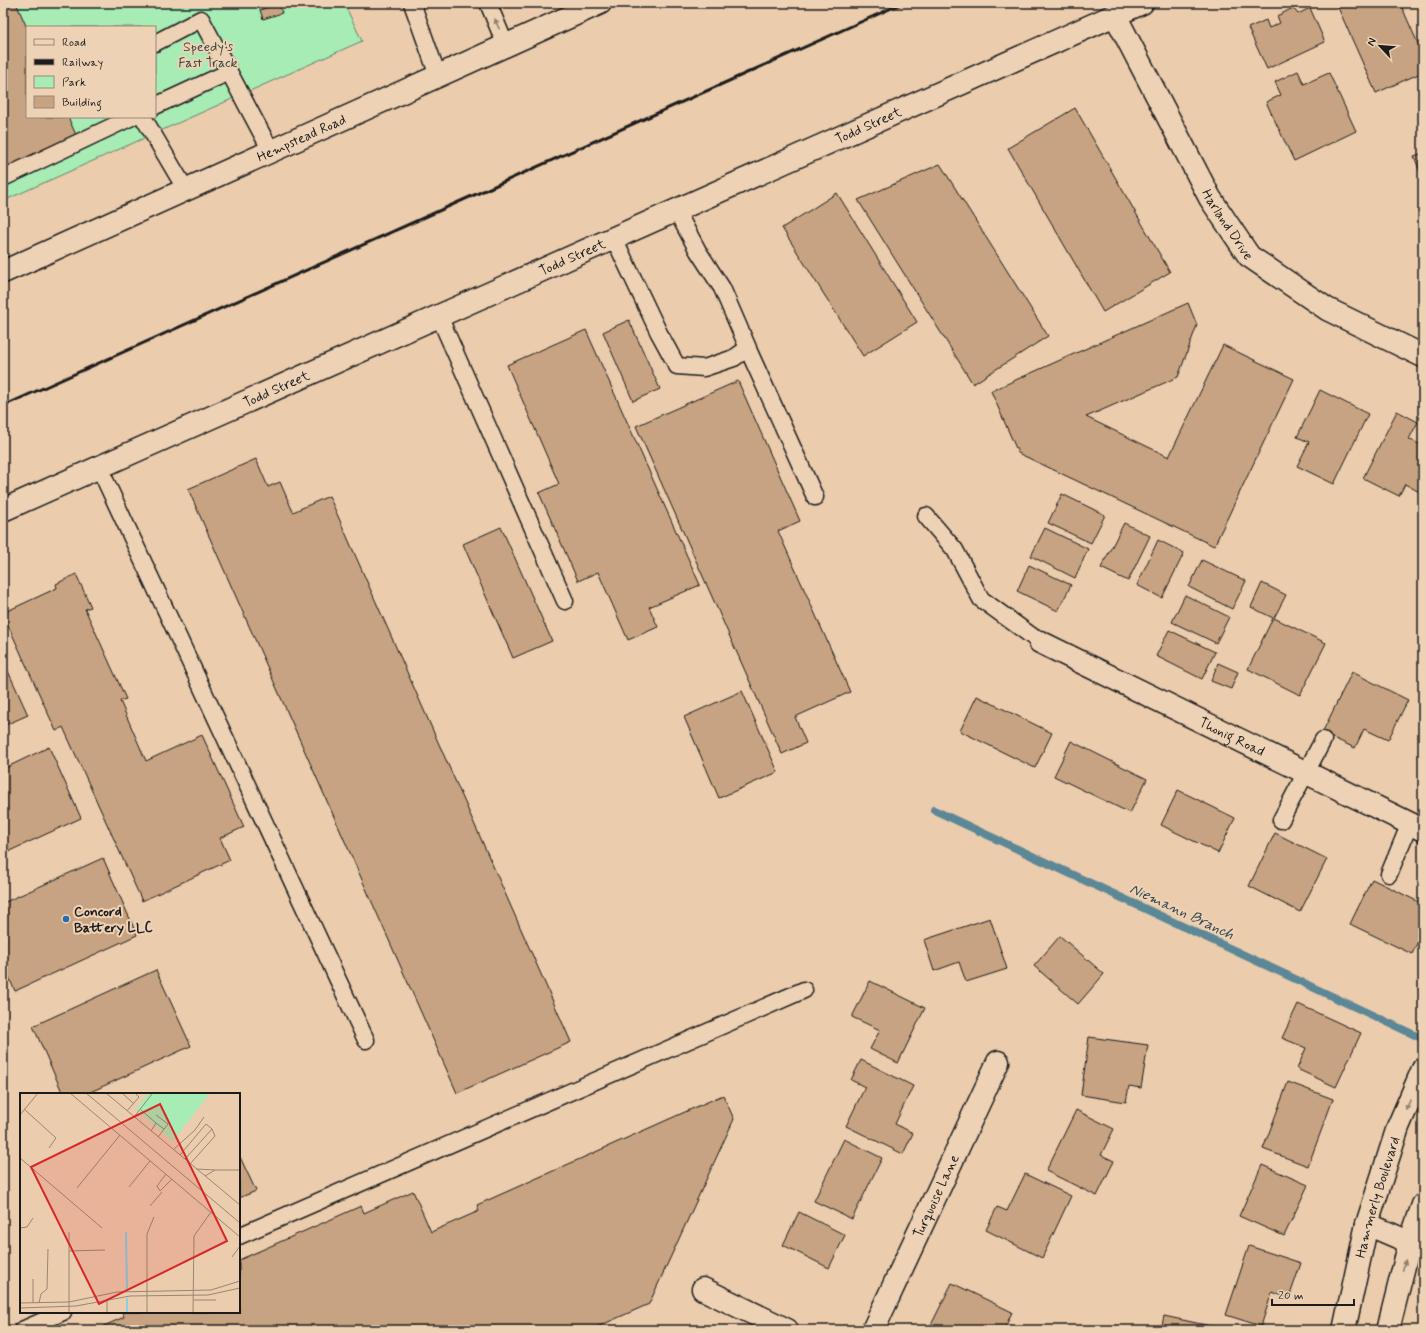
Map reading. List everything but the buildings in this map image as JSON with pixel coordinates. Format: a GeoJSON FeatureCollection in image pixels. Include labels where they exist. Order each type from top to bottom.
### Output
{"type":"FeatureCollection","features":[{"type":"Feature","properties":{"kind":"street","name":"Hempstead Road"},"geometry":{"type":"LineString","coordinates":[[3,272],[506,46],[567,10],[600,3]]}},
{"type":"Feature","properties":{"kind":"street","name":"Todd Street"},"geometry":{"type":"LineString","coordinates":[[3,510],[1142,3]]}},
{"type":"Feature","properties":{"kind":"street","name":"Harland Drive"},"geometry":{"type":"LineString","coordinates":[[1114,15],[1210,198],[1249,256],[1327,310],[1423,356]]}},
{"type":"Feature","properties":{"kind":"street","name":"Thonig Road"},"geometry":{"type":"LineString","coordinates":[[1040,642],[1417,826]]}},
{"type":"Feature","properties":{"kind":"street","name":"Turquoise Lane"},"geometry":{"type":"LineString","coordinates":[[873,1330],[998,1062]]}},
{"type":"Feature","properties":{"kind":"street","name":"Hammerly Boulevard"},"geometry":{"type":"LineString","coordinates":[[1344,1330],[1367,1224],[1398,1127],[1423,1069]]}},
{"type":"Feature","properties":{"kind":"street"},"geometry":{"type":"LineString","coordinates":[[1388,1330],[1417,1245],[1423,1205]]}},
{"type":"Feature","properties":{"kind":"street"},"geometry":{"type":"LineString","coordinates":[[1367,1224],[1417,1245]]}},
{"type":"Feature","properties":{"kind":"street"},"geometry":{"type":"LineString","coordinates":[[703,1289],[787,1330]]}},
{"type":"Feature","properties":{"kind":"lane"},"geometry":{"type":"LineString","coordinates":[[412,3],[438,76]]}},
{"type":"Feature","properties":{"kind":"lane"},"geometry":{"type":"LineString","coordinates":[[488,3],[506,46]]}},
{"type":"Feature","properties":{"kind":"lane"},"geometry":{"type":"LineString","coordinates":[[156,42],[201,19],[272,151]]}},
{"type":"Feature","properties":{"kind":"lane"},"geometry":{"type":"LineString","coordinates":[[156,106],[229,72]]}},
{"type":"Feature","properties":{"kind":"lane"},"geometry":{"type":"LineString","coordinates":[[3,178],[130,118]]}},
{"type":"Feature","properties":{"kind":"lane"},"geometry":{"type":"LineString","coordinates":[[144,118],[186,190]]}},
{"type":"Feature","properties":{"kind":"lane"},"geometry":{"type":"LineString","coordinates":[[676,210],[698,251],[722,288],[815,497]]}},
{"type":"Feature","properties":{"kind":"lane"},"geometry":{"type":"LineString","coordinates":[[614,238],[659,334],[677,366],[704,368],[734,358],[748,348],[747,347]]}},
{"type":"Feature","properties":{"kind":"lane"},"geometry":{"type":"LineString","coordinates":[[439,316],[565,602]]}},
{"type":"Feature","properties":{"kind":"lane"},"geometry":{"type":"LineString","coordinates":[[99,467],[366,1040]]}},
{"type":"Feature","properties":{"kind":"lane"},"geometry":{"type":"LineString","coordinates":[[926,516],[955,550],[981,599],[1040,642]]}},
{"type":"Feature","properties":{"kind":"lane"},"geometry":{"type":"LineString","coordinates":[[1281,820],[1323,740]]}},
{"type":"Feature","properties":{"kind":"lane"},"geometry":{"type":"LineString","coordinates":[[1389,874],[1417,826]]}},
{"type":"Feature","properties":{"kind":"lane"},"geometry":{"type":"LineString","coordinates":[[240,1236],[804,990]]}},
{"type":"Feature","properties":{"kind":"lane"},"geometry":{"type":"LineString","coordinates":[[22,1330],[61,1313]]}},
{"type":"Feature","properties":{"kind":"green space","name":"Speedy's Fast Track"},"geometry":{"type":"Polygon","coordinates":[[[3,3],[344,3],[362,41],[3,201],[3,3]]]}},
{"type":"Feature","properties":{"kind":"waterway","name":"Niemann Branch"},"geometry":{"type":"LineString","coordinates":[[934,810],[1419,1037]]}},
{"type":"Feature","properties":{"kind":"railway"},"geometry":{"type":"LineString","coordinates":[[3,406],[903,3]]}},
{"type":"Feature","properties":{"kind":"place","name":"Concord Battery LLC"},"geometry":{"type":"Point","coordinates":[66,919]}}]}
